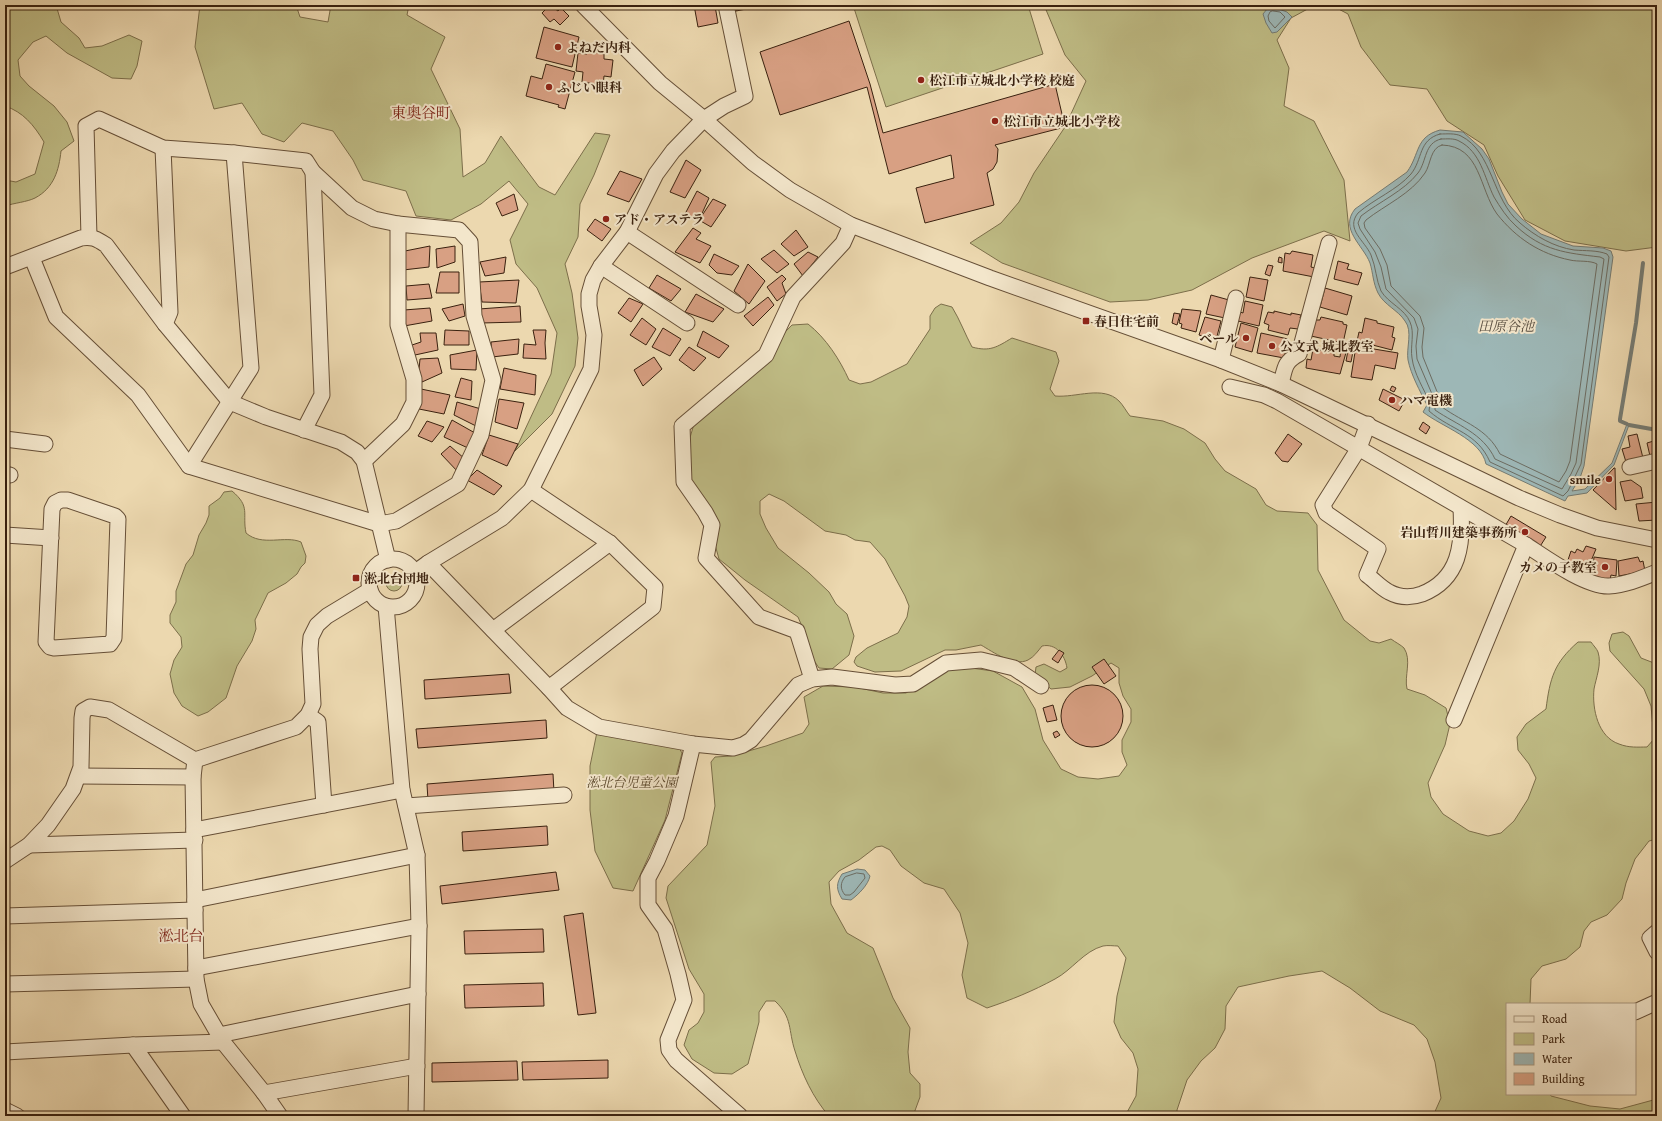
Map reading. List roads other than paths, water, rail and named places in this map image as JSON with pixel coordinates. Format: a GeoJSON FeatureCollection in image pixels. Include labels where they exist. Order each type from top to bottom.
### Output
{"type":"FeatureCollection","features":[{"type":"Feature","properties":{"kind":"street"},"geometry":{"type":"LineString","coordinates":[[583,5],[660,83],[704,119],[752,163],[790,190],[851,225],[990,278],[1221,360],[1280,384],[1368,424],[1519,498],[1560,515],[1597,528],[1657,540]]}},
{"type":"Feature","properties":{"kind":"street"},"geometry":{"type":"LineString","coordinates":[[414,573],[502,518],[531,490],[591,369],[594,335],[589,306],[589,294],[593,280],[601,266],[627,232],[656,174],[673,151],[704,119],[724,106],[745,96],[726,5]]}},
{"type":"Feature","properties":{"kind":"street"},"geometry":{"type":"LineString","coordinates":[[32,258],[56,317],[138,395],[189,466],[379,524],[396,521],[458,484],[481,435],[493,380],[474,316],[470,242],[459,230],[398,224],[374,219],[352,208],[312,172],[306,161],[234,153],[163,148],[99,119],[86,126],[89,237]]}},
{"type":"Feature","properties":{"kind":"street"},"geometry":{"type":"LineString","coordinates":[[163,148],[170,312],[165,324]]}},
{"type":"Feature","properties":{"kind":"street"},"geometry":{"type":"LineString","coordinates":[[189,466],[251,368],[234,153]]}},
{"type":"Feature","properties":{"kind":"street"},"geometry":{"type":"LineString","coordinates":[[304,430],[322,395],[312,172]]}},
{"type":"Feature","properties":{"kind":"street"},"geometry":{"type":"LineString","coordinates":[[364,461],[403,424],[414,402],[414,380],[398,325],[398,224]]}},
{"type":"Feature","properties":{"kind":"street"},"geometry":{"type":"LineString","coordinates":[[812,679],[797,631],[759,617],[706,558],[712,526],[705,512],[684,482],[682,426],[766,355],[793,297],[843,243],[851,225]]}},
{"type":"Feature","properties":{"kind":"street"},"geometry":{"type":"LineString","coordinates":[[627,232],[738,305]]}},
{"type":"Feature","properties":{"kind":"street"},"geometry":{"type":"LineString","coordinates":[[5,266],[32,258],[82,238],[89,237],[97,239],[106,245],[165,324],[230,402],[304,430],[341,442],[357,452],[364,461],[388,560]]}},
{"type":"Feature","properties":{"kind":"street"},"geometry":{"type":"LineString","coordinates":[[1280,384],[1289,360],[1299,354],[1329,243]]}},
{"type":"Feature","properties":{"kind":"street"},"geometry":{"type":"LineString","coordinates":[[601,266],[687,323]]}},
{"type":"Feature","properties":{"kind":"street"},"geometry":{"type":"LineString","coordinates":[[1221,360],[1236,298]]}},
{"type":"Feature","properties":{"kind":"street"},"geometry":{"type":"LineString","coordinates":[[1230,387],[1264,395],[1277,401],[1552,562],[1586,580],[1608,586],[1621,584],[1657,572]]}},
{"type":"Feature","properties":{"kind":"street"},"geometry":{"type":"LineString","coordinates":[[1368,424],[1359,448],[1323,504],[1326,513],[1378,549],[1367,575],[1390,592],[1403,597],[1413,597],[1437,586],[1453,568],[1459,551],[1462,531],[1461,508]]}},
{"type":"Feature","properties":{"kind":"street"},"geometry":{"type":"LineString","coordinates":[[5,439],[45,444]]}},
{"type":"Feature","properties":{"kind":"street"},"geometry":{"type":"LineString","coordinates":[[1630,468],[1657,461]]}},
{"type":"Feature","properties":{"kind":"street"},"geometry":{"type":"LineString","coordinates":[[531,490],[610,543],[656,587],[653,607],[549,688]]}},
{"type":"Feature","properties":{"kind":"street"},"geometry":{"type":"LineString","coordinates":[[61,500],[68,500],[115,516],[118,519],[114,638],[110,644],[54,648],[46,642],[51,538],[52,509],[55,503],[61,500]]}},
{"type":"Feature","properties":{"kind":"street"},"geometry":{"type":"LineString","coordinates":[[5,535],[51,538]]}},
{"type":"Feature","properties":{"kind":"street"},"geometry":{"type":"LineString","coordinates":[[493,630],[610,543]]}},
{"type":"Feature","properties":{"kind":"street"},"geometry":{"type":"LineString","coordinates":[[1454,720],[1526,546]]}},
{"type":"Feature","properties":{"kind":"street"},"geometry":{"type":"LineString","coordinates":[[388,560],[403,562],[410,567],[416,580],[416,588],[413,596],[408,602],[401,606],[386,606],[379,603],[373,597],[370,590],[369,582],[375,568],[380,563],[388,560]]}},
{"type":"Feature","properties":{"kind":"street"},"geometry":{"type":"LineString","coordinates":[[428,563],[567,708],[599,727],[693,744],[733,748],[743,745],[751,740],[798,685],[812,679],[832,677],[895,685],[913,684],[946,663],[981,660],[1014,668],[1041,686]]}},
{"type":"Feature","properties":{"kind":"street"},"geometry":{"type":"LineString","coordinates":[[5,861],[30,845],[48,825],[64,803],[79,776],[81,767],[83,711],[90,707],[109,710],[195,760],[296,727],[308,715],[313,704],[310,649],[311,637],[317,625],[327,616],[370,590]]}},
{"type":"Feature","properties":{"kind":"street"},"geometry":{"type":"LineString","coordinates":[[386,606],[402,790],[417,854],[419,926],[416,1116]]}},
{"type":"Feature","properties":{"kind":"street"},"geometry":{"type":"LineString","coordinates":[[308,715],[318,722],[324,805]]}},
{"type":"Feature","properties":{"kind":"street"},"geometry":{"type":"LineString","coordinates":[[693,744],[676,816],[657,861],[648,878],[648,905],[665,929],[684,1000],[671,1030],[668,1040],[669,1050],[676,1060],[740,1116]]}},
{"type":"Feature","properties":{"kind":"street"},"geometry":{"type":"LineString","coordinates":[[195,760],[193,777],[196,973],[201,1004],[221,1038],[280,1116]]}},
{"type":"Feature","properties":{"kind":"street"},"geometry":{"type":"LineString","coordinates":[[79,776],[193,777]]}},
{"type":"Feature","properties":{"kind":"street"},"geometry":{"type":"LineString","coordinates":[[30,845],[194,835],[324,805],[402,790]]}},
{"type":"Feature","properties":{"kind":"street"},"geometry":{"type":"LineString","coordinates":[[406,806],[564,795]]}},
{"type":"Feature","properties":{"kind":"street"},"geometry":{"type":"LineString","coordinates":[[5,916],[195,905],[417,854]]}},
{"type":"Feature","properties":{"kind":"street"},"geometry":{"type":"LineString","coordinates":[[5,984],[196,973],[419,926]]}},
{"type":"Feature","properties":{"kind":"street"},"geometry":{"type":"LineString","coordinates":[[1657,932],[1650,938],[1657,952]]}},
{"type":"Feature","properties":{"kind":"street"},"geometry":{"type":"LineString","coordinates":[[5,1052],[133,1045],[221,1038],[418,994]]}},
{"type":"Feature","properties":{"kind":"street"},"geometry":{"type":"LineString","coordinates":[[1636,1012],[1657,1002]]}},
{"type":"Feature","properties":{"kind":"street"},"geometry":{"type":"LineString","coordinates":[[133,1045],[183,1116]]}},
{"type":"Feature","properties":{"kind":"street"},"geometry":{"type":"LineString","coordinates":[[264,1093],[417,1066]]}},
{"type":"Feature","properties":{"kind":"street"},"geometry":{"type":"LineString","coordinates":[[5,1110],[17,1116]]}},
{"type":"Feature","properties":{"kind":"water"},"geometry":{"type":"Polygon","coordinates":[[[1273,7],[1287,12],[1292,17],[1277,32],[1272,33],[1263,14],[1267,9],[1273,7]]]}},
{"type":"Feature","properties":{"kind":"water","name":"田原谷池"},"geometry":{"type":"Polygon","coordinates":[[[1440,130],[1463,132],[1482,149],[1489,159],[1508,204],[1522,219],[1541,234],[1573,246],[1603,248],[1611,251],[1613,257],[1584,466],[1580,478],[1572,491],[1585,489],[1612,463],[1627,424],[1629,425],[1614,465],[1587,493],[1568,496],[1565,501],[1486,464],[1483,455],[1477,447],[1460,434],[1423,412],[1427,405],[1409,366],[1409,330],[1402,317],[1384,301],[1378,293],[1370,263],[1354,237],[1350,223],[1351,216],[1355,209],[1407,172],[1422,142],[1432,133],[1440,130]]]}},
{"type":"Feature","properties":{"kind":"water"},"geometry":{"type":"Polygon","coordinates":[[[857,869],[865,870],[870,876],[867,883],[851,900],[842,899],[838,884],[842,874],[857,869]]]}},
{"type":"Feature","properties":{"kind":"waterway"},"geometry":{"type":"LineString","coordinates":[[1627,424],[1620,421],[1620,419],[1636,323],[1643,263]]}},
{"type":"Feature","properties":{"kind":"waterway"},"geometry":{"type":"LineString","coordinates":[[1629,425],[1657,430]]}},
{"type":"Feature","properties":{"kind":"place","name":"よねだ内科"},"geometry":{"type":"Point","coordinates":[558,47]}},
{"type":"Feature","properties":{"kind":"place","name":"松江市立城北小学校 校庭"},"geometry":{"type":"Point","coordinates":[921,80]}},
{"type":"Feature","properties":{"kind":"place","name":"ふじい眼科"},"geometry":{"type":"Point","coordinates":[549,87]}},
{"type":"Feature","properties":{"kind":"place","name":"松江市立城北小学校"},"geometry":{"type":"Point","coordinates":[995,121]}},
{"type":"Feature","properties":{"kind":"place","name":"アド・アステラ"},"geometry":{"type":"Point","coordinates":[606,219]}},
{"type":"Feature","properties":{"kind":"place","name":"春日住宅前"},"geometry":{"type":"Point","coordinates":[1086,321]}},
{"type":"Feature","properties":{"kind":"place","name":"ベール"},"geometry":{"type":"Point","coordinates":[1246,338]}},
{"type":"Feature","properties":{"kind":"place","name":"公文式 城北教室"},"geometry":{"type":"Point","coordinates":[1272,346]}},
{"type":"Feature","properties":{"kind":"place","name":"ハマ電機"},"geometry":{"type":"Point","coordinates":[1392,400]}},
{"type":"Feature","properties":{"kind":"place","name":"smile"},"geometry":{"type":"Point","coordinates":[1609,479]}},
{"type":"Feature","properties":{"kind":"place","name":"岩山哲川建築事務所"},"geometry":{"type":"Point","coordinates":[1525,532]}},
{"type":"Feature","properties":{"kind":"place","name":"カメの子教室"},"geometry":{"type":"Point","coordinates":[1605,567]}},
{"type":"Feature","properties":{"kind":"place","name":"淞北台団地"},"geometry":{"type":"Point","coordinates":[356,578]}},
{"type":"Feature","properties":{"kind":"district","name":"東奥谷町"},"geometry":{"type":"Point","coordinates":[421,112]}},
{"type":"Feature","properties":{"kind":"district","name":"淞北台"},"geometry":{"type":"Point","coordinates":[181,935]}},
{"type":"Feature","properties":{"kind":"park label","name":"淞北台児童公園"},"geometry":{"type":"Point","coordinates":[632,782]}}]}
